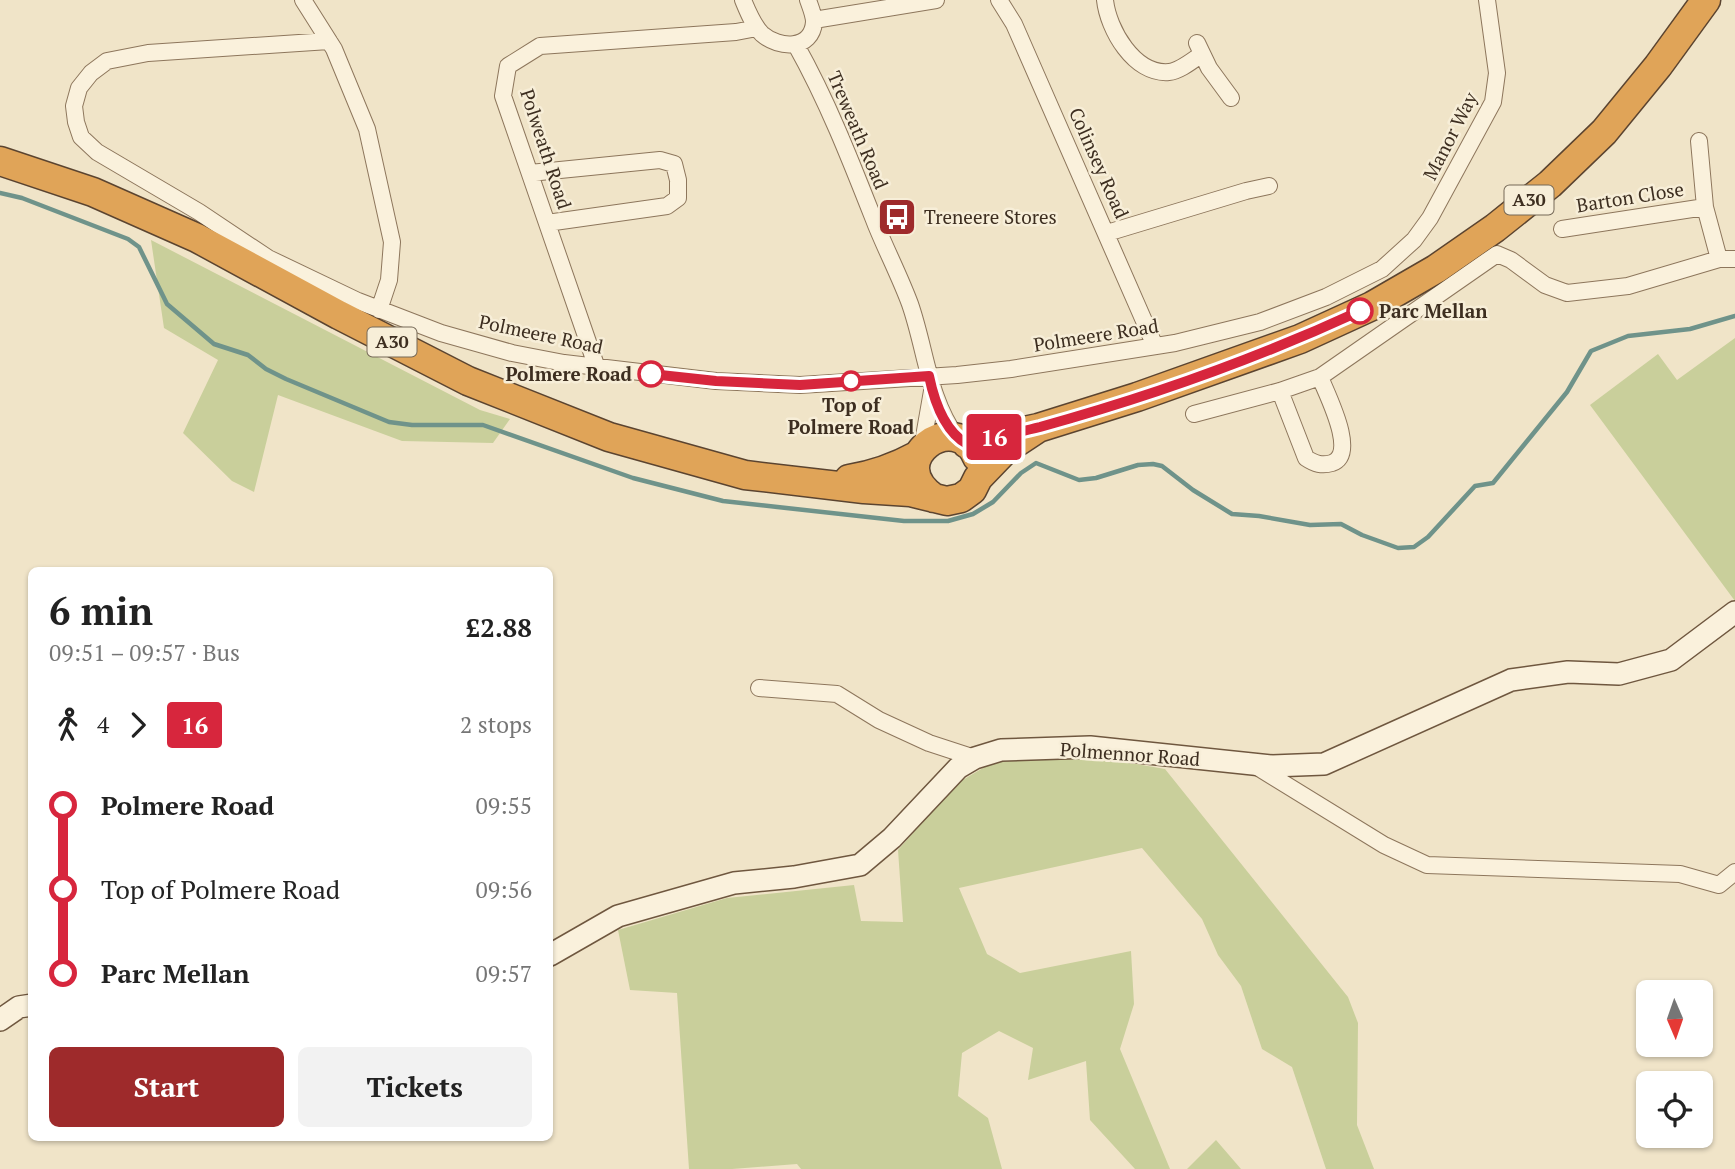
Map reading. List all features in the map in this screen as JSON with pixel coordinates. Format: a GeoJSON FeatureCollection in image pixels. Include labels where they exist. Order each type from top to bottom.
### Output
{"type":"FeatureCollection","features":[{"type":"Feature","properties":{"kind":"highway","name":"A30"},"geometry":{"type":"LineString","coordinates":[[798,482],[852,479],[876,474],[900,465],[938,438],[962,441],[1038,428],[1137,397],[1300,339],[1372,306],[1436,269],[1495,228],[1550,184],[1604,132],[1658,66],[1706,0]]}},
{"type":"Feature","properties":{"kind":"highway","name":"A30"},"geometry":{"type":"LineString","coordinates":[[0,161],[93,192],[197,238],[468,381],[609,438],[744,475],[910,492],[947,501],[961,498],[972,490],[978,478],[1005,450],[1038,428]]}},
{"type":"Feature","properties":{"kind":"highway"},"geometry":{"type":"LineString","coordinates":[[962,441],[975,453],[979,465],[978,478]]}},
{"type":"Feature","properties":{"kind":"highway"},"geometry":{"type":"LineString","coordinates":[[920,452],[915,467],[917,480],[923,491],[934,498]]}},
{"type":"Feature","properties":{"kind":"street"},"geometry":{"type":"LineString","coordinates":[[303,0],[329,41],[367,128],[392,242],[389,281],[379,310]]}},
{"type":"Feature","properties":{"kind":"street"},"geometry":{"type":"LineString","coordinates":[[743,0],[757,28],[765,36],[787,46],[796,45],[811,31],[814,20],[808,0]]}},
{"type":"Feature","properties":{"kind":"street"},"geometry":{"type":"LineString","coordinates":[[814,20],[931,0]]}},
{"type":"Feature","properties":{"kind":"street","name":"Colinsey Road"},"geometry":{"type":"LineString","coordinates":[[999,0],[1014,24],[1155,346]]}},
{"type":"Feature","properties":{"kind":"street"},"geometry":{"type":"LineString","coordinates":[[1105,0],[1119,41],[1133,57],[1149,68],[1168,72],[1181,68],[1200,49],[1209,68],[1231,98]]}},
{"type":"Feature","properties":{"kind":"street","name":"Manor Way"},"geometry":{"type":"LineString","coordinates":[[1437,206],[1493,102],[1497,73],[1487,0]]}},
{"type":"Feature","properties":{"kind":"street","name":"Polweath Road"},"geometry":{"type":"LineString","coordinates":[[597,368],[503,96],[508,66],[540,46],[736,32],[757,28]]}},
{"type":"Feature","properties":{"kind":"street","name":"Polmeere Road"},"geometry":{"type":"LineString","coordinates":[[329,41],[148,53],[107,61],[91,73],[79,88],[74,106],[81,137],[97,152],[199,212],[268,258],[379,310],[441,333],[512,353],[597,368],[716,381],[800,385],[931,383],[957,375],[1155,346],[1260,322],[1326,297],[1382,269],[1414,240],[1437,206]]}},
{"type":"Feature","properties":{"kind":"street","name":"Treweath Road"},"geometry":{"type":"LineString","coordinates":[[796,45],[818,84],[910,304],[931,383],[946,423],[962,441]]}},
{"type":"Feature","properties":{"kind":"street","name":"Barton Close"},"geometry":{"type":"LineString","coordinates":[[1699,141],[1705,207],[1727,259]]}},
{"type":"Feature","properties":{"kind":"street"},"geometry":{"type":"LineString","coordinates":[[530,173],[660,160],[674,164],[678,180],[678,198],[667,206],[547,223]]}},
{"type":"Feature","properties":{"kind":"street"},"geometry":{"type":"LineString","coordinates":[[1107,233],[1245,191],[1269,187]]}},
{"type":"Feature","properties":{"kind":"street","name":"Barton Close"},"geometry":{"type":"LineString","coordinates":[[1562,229],[1705,207]]}},
{"type":"Feature","properties":{"kind":"street"},"geometry":{"type":"LineString","coordinates":[[1194,414],[1280,391],[1320,377],[1497,254],[1511,260],[1545,285],[1567,293],[1628,286],[1727,259]]}},
{"type":"Feature","properties":{"kind":"street"},"geometry":{"type":"LineString","coordinates":[[1280,391],[1306,458],[1315,464],[1325,465],[1337,461],[1343,453],[1344,440],[1320,377]]}},
{"type":"Feature","properties":{"kind":"street","name":"Treweath Road"},"geometry":{"type":"LineString","coordinates":[[920,452],[931,383]]}},
{"type":"Feature","properties":{"kind":"street","name":"Polmennor Road"},"geometry":{"type":"LineString","coordinates":[[553,953],[618,916],[734,883],[794,877],[860,865],[892,838],[958,768],[975,758],[1001,750],[1090,747],[1272,766],[1324,765],[1511,680],[1568,672],[1619,674],[1671,660],[1735,612]]}},
{"type":"Feature","properties":{"kind":"street"},"geometry":{"type":"LineString","coordinates":[[758,688],[837,694],[879,720],[916,738],[975,758]]}},
{"type":"Feature","properties":{"kind":"street"},"geometry":{"type":"LineString","coordinates":[[1252,764],[1384,845],[1427,865],[1680,874],[1719,885],[1735,873]]}},
{"type":"Feature","properties":{"kind":"street"},"geometry":{"type":"LineString","coordinates":[[0,1020],[19,1007],[28,1006]]}},
{"type":"Feature","properties":{"kind":"green space"},"geometry":{"type":"Polygon","coordinates":[[[151,240],[480,410],[510,419],[493,443],[402,441],[278,395],[254,492],[232,481],[183,433],[218,360],[164,328],[151,240]]]}},
{"type":"Feature","properties":{"kind":"green space"},"geometry":{"type":"Polygon","coordinates":[[[1735,338],[1735,601],[1590,405],[1658,354],[1677,380],[1735,338]]]}},
{"type":"Feature","properties":{"kind":"green space"},"geometry":{"type":"Polygon","coordinates":[[[1090,756],[1165,769],[1348,997],[1358,1023],[1357,1125],[1374,1169],[1326,1169],[1292,1067],[1262,1049],[1241,986],[1218,955],[1202,919],[1142,848],[959,888],[987,954],[1020,973],[1131,951],[1134,1004],[1120,1049],[1170,1169],[1135,1169],[1090,1120],[1086,1061],[1028,1080],[1033,1048],[999,1031],[962,1053],[958,1096],[988,1118],[1002,1169],[801,1169],[797,1164],[689,1169],[677,993],[630,990],[618,930],[727,898],[854,885],[861,921],[903,922],[898,850],[956,784],[993,762],[1090,756]]]}},
{"type":"Feature","properties":{"kind":"green space"},"geometry":{"type":"Polygon","coordinates":[[[1216,1140],[1241,1169],[1187,1169],[1216,1140]]]}},
{"type":"Feature","properties":{"kind":"waterway"},"geometry":{"type":"LineString","coordinates":[[0,193],[22,198],[128,239],[139,247],[167,304],[214,344],[248,355],[266,369],[286,379],[389,422],[412,425],[483,425],[633,478],[723,501],[904,521],[948,521],[973,514],[993,502],[1021,473],[1036,463],[1079,480],[1096,478],[1138,465],[1153,464],[1162,466],[1193,490],[1232,514],[1310,525],[1341,524],[1398,548],[1414,547],[1428,537],[1475,486],[1493,483],[1567,392],[1591,351],[1628,336],[1690,329],[1735,316]]}},
{"type":"Feature","properties":{"kind":"bus line","name":"16"},"geometry":{"type":"LineString","coordinates":[[651,374],[716,381],[800,385],[929,376],[932,391],[946,423],[957,438],[967,444],[1038,428],[1137,397],[1300,339],[1360,311]]}},
{"type":"Feature","properties":{"kind":"place","name":"Treneere Stores"},"geometry":{"type":"Point","coordinates":[897,217]}},
{"type":"Feature","properties":{"kind":"place","name":"Parc Mellan"},"geometry":{"type":"Point","coordinates":[1360,311]}},
{"type":"Feature","properties":{"kind":"place","name":"Polmere Road"},"geometry":{"type":"Point","coordinates":[651,374]}},
{"type":"Feature","properties":{"kind":"place","name":"Top of Polmere Road"},"geometry":{"type":"Point","coordinates":[851,381]}}]}
